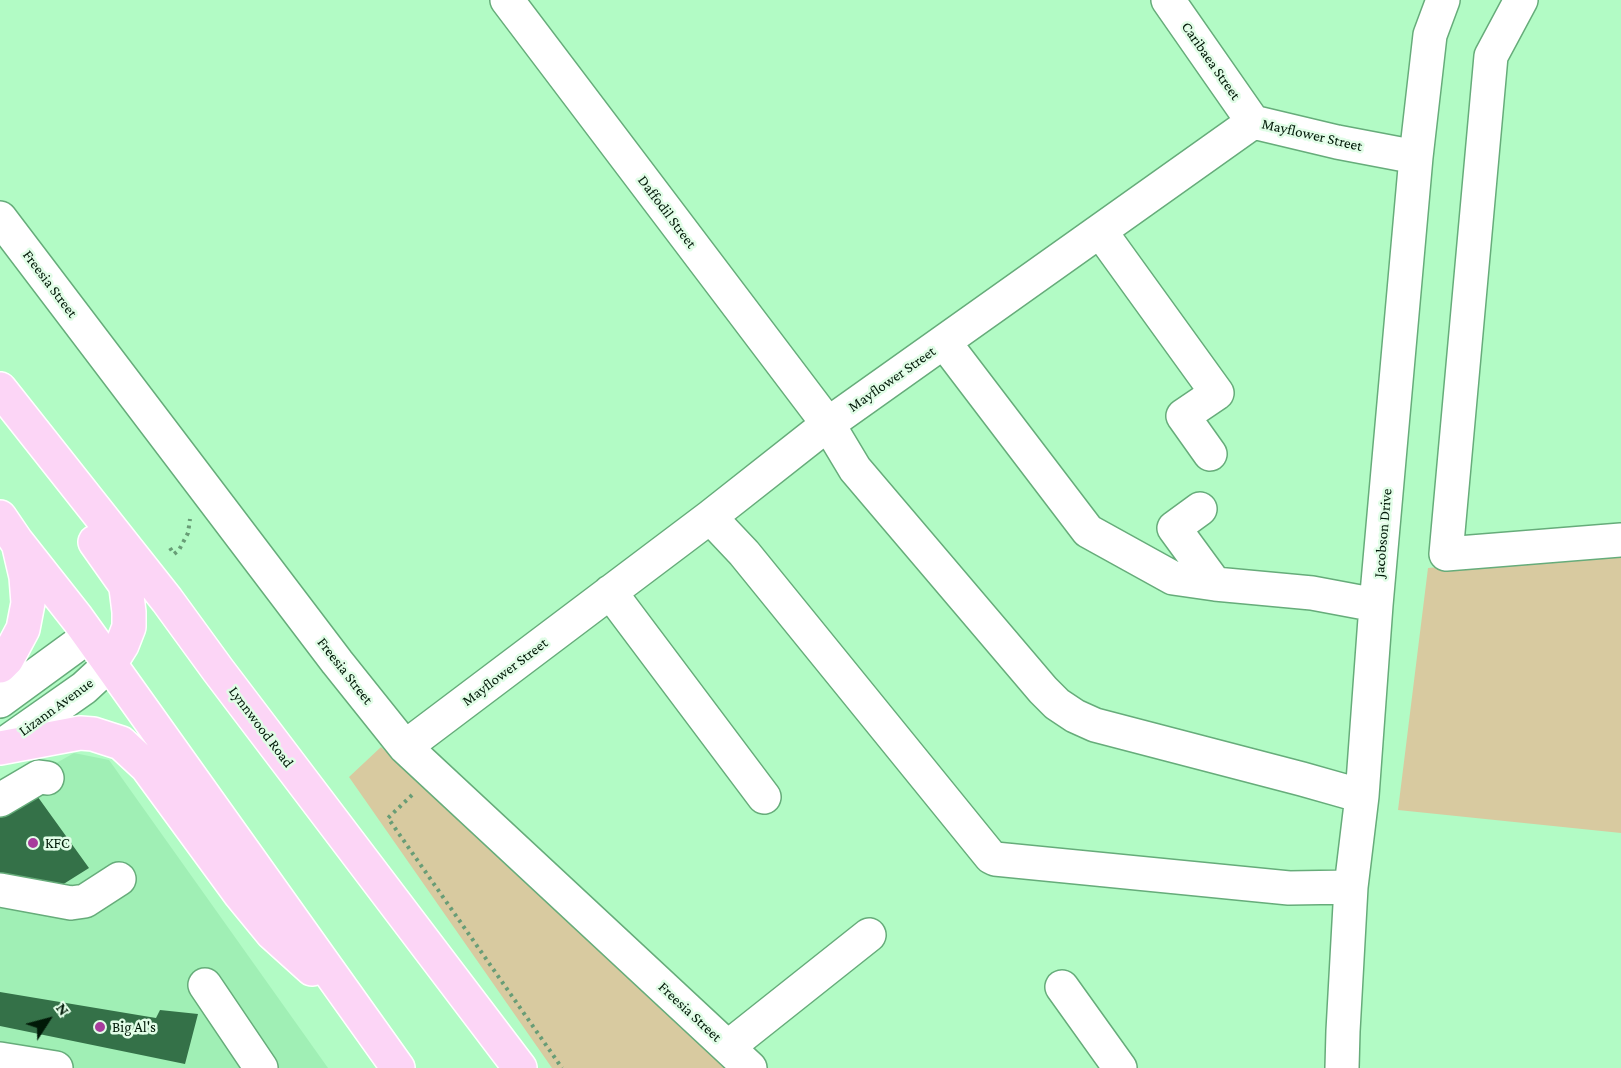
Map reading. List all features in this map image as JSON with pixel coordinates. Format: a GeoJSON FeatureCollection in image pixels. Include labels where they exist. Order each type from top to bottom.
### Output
{"type":"FeatureCollection","features":[{"type":"Feature","properties":{"kind":"main road","name":"Lynnwood Road"},"geometry":{"type":"LineString","coordinates":[[0,389],[167,600],[520,1068]]}},
{"type":"Feature","properties":{"kind":"main road"},"geometry":{"type":"LineString","coordinates":[[0,421],[124,583],[129,627],[122,645],[110,664]]}},
{"type":"Feature","properties":{"kind":"main road"},"geometry":{"type":"LineString","coordinates":[[9,529],[77,618],[398,1068]]}},
{"type":"Feature","properties":{"kind":"main road"},"geometry":{"type":"LineString","coordinates":[[0,666],[7,659],[23,629],[28,603],[26,577],[9,529]]}},
{"type":"Feature","properties":{"kind":"main road"},"geometry":{"type":"LineString","coordinates":[[89,636],[129,612],[152,610],[170,616],[218,670]]}},
{"type":"Feature","properties":{"kind":"main road"},"geometry":{"type":"LineString","coordinates":[[0,748],[80,734],[93,734],[121,743],[147,766],[240,894],[272,933],[360,1013]]}},
{"type":"Feature","properties":{"kind":"street","name":"Daffodil Street"},"geometry":{"type":"LineString","coordinates":[[507,0],[828,424],[855,469],[1057,704],[1095,726],[1362,796]]}},
{"type":"Feature","properties":{"kind":"street","name":"Caribaea Street"},"geometry":{"type":"LineString","coordinates":[[1168,0],[1253,122]]}},
{"type":"Feature","properties":{"kind":"street","name":"Jacobson Drive"},"geometry":{"type":"LineString","coordinates":[[1342,1068],[1352,887],[1362,796],[1376,605],[1416,157],[1430,35],[1443,0]]}},
{"type":"Feature","properties":{"kind":"street"},"geometry":{"type":"LineString","coordinates":[[1521,0],[1491,56],[1446,554],[1621,540]]}},
{"type":"Feature","properties":{"kind":"street","name":"Mayflower Street"},"geometry":{"type":"LineString","coordinates":[[405,747],[710,517],[828,424],[1253,122],[1337,142],[1416,157]]}},
{"type":"Feature","properties":{"kind":"street","name":"Freesia Street"},"geometry":{"type":"LineString","coordinates":[[0,218],[337,662],[405,747],[739,1058]]}},
{"type":"Feature","properties":{"kind":"street"},"geometry":{"type":"LineString","coordinates":[[1100,231],[1217,393],[1183,416],[1210,454]]}},
{"type":"Feature","properties":{"kind":"street"},"geometry":{"type":"LineString","coordinates":[[944,342],[1088,531],[1173,578],[1312,593],[1376,605]]}},
{"type":"Feature","properties":{"kind":"street"},"geometry":{"type":"LineString","coordinates":[[1200,509],[1174,528],[1215,584]]}},
{"type":"Feature","properties":{"kind":"street"},"geometry":{"type":"LineString","coordinates":[[710,517],[744,553],[991,857],[1289,888],[1352,887]]}},
{"type":"Feature","properties":{"kind":"street"},"geometry":{"type":"LineString","coordinates":[[610,592],[764,797]]}},
{"type":"Feature","properties":{"kind":"street"},"geometry":{"type":"LineString","coordinates":[[0,701],[89,636]]}},
{"type":"Feature","properties":{"kind":"street","name":"Lizann Avenue"},"geometry":{"type":"LineString","coordinates":[[0,748],[84,688],[110,664]]}},
{"type":"Feature","properties":{"kind":"street"},"geometry":{"type":"LineString","coordinates":[[0,800],[39,777],[47,778]]}},
{"type":"Feature","properties":{"kind":"street"},"geometry":{"type":"LineString","coordinates":[[0,890],[71,903],[85,901],[119,879]]}},
{"type":"Feature","properties":{"kind":"street"},"geometry":{"type":"LineString","coordinates":[[739,1058],[869,935]]}},
{"type":"Feature","properties":{"kind":"street"},"geometry":{"type":"LineString","coordinates":[[205,985],[261,1068]]}},
{"type":"Feature","properties":{"kind":"street"},"geometry":{"type":"LineString","coordinates":[[1062,987],[1120,1068]]}},
{"type":"Feature","properties":{"kind":"street"},"geometry":{"type":"LineString","coordinates":[[0,1059],[62,1068]]}},
{"type":"Feature","properties":{"kind":"path"},"geometry":{"type":"LineString","coordinates":[[170,548],[174,554]]}},
{"type":"Feature","properties":{"kind":"path"},"geometry":{"type":"LineString","coordinates":[[417,790],[388,818],[562,1068]]}},
{"type":"Feature","properties":{"kind":"shaded area"},"geometry":{"type":"Polygon","coordinates":[[[1621,550],[1621,833],[1398,810],[1428,568],[1621,550]]]}},
{"type":"Feature","properties":{"kind":"shaded area"},"geometry":{"type":"Polygon","coordinates":[[[381,747],[734,1068],[552,1068],[349,777],[381,747]]]}},
{"type":"Feature","properties":{"kind":"shaded area"},"geometry":{"type":"Polygon","coordinates":[[[74,753],[109,760],[328,1068],[0,1068],[0,795],[74,753]]]}},
{"type":"Feature","properties":{"kind":"building"},"geometry":{"type":"Polygon","coordinates":[[[35,793],[89,868],[54,890],[0,875],[0,817],[35,793]]]}},
{"type":"Feature","properties":{"kind":"building"},"geometry":{"type":"Polygon","coordinates":[[[0,992],[156,1018],[160,1010],[198,1014],[185,1064],[0,1026],[0,992]]]}},
{"type":"Feature","properties":{"kind":"place","name":"KFC"},"geometry":{"type":"Point","coordinates":[33,843]}},
{"type":"Feature","properties":{"kind":"place","name":"Big Al's"},"geometry":{"type":"Point","coordinates":[100,1027]}}]}
